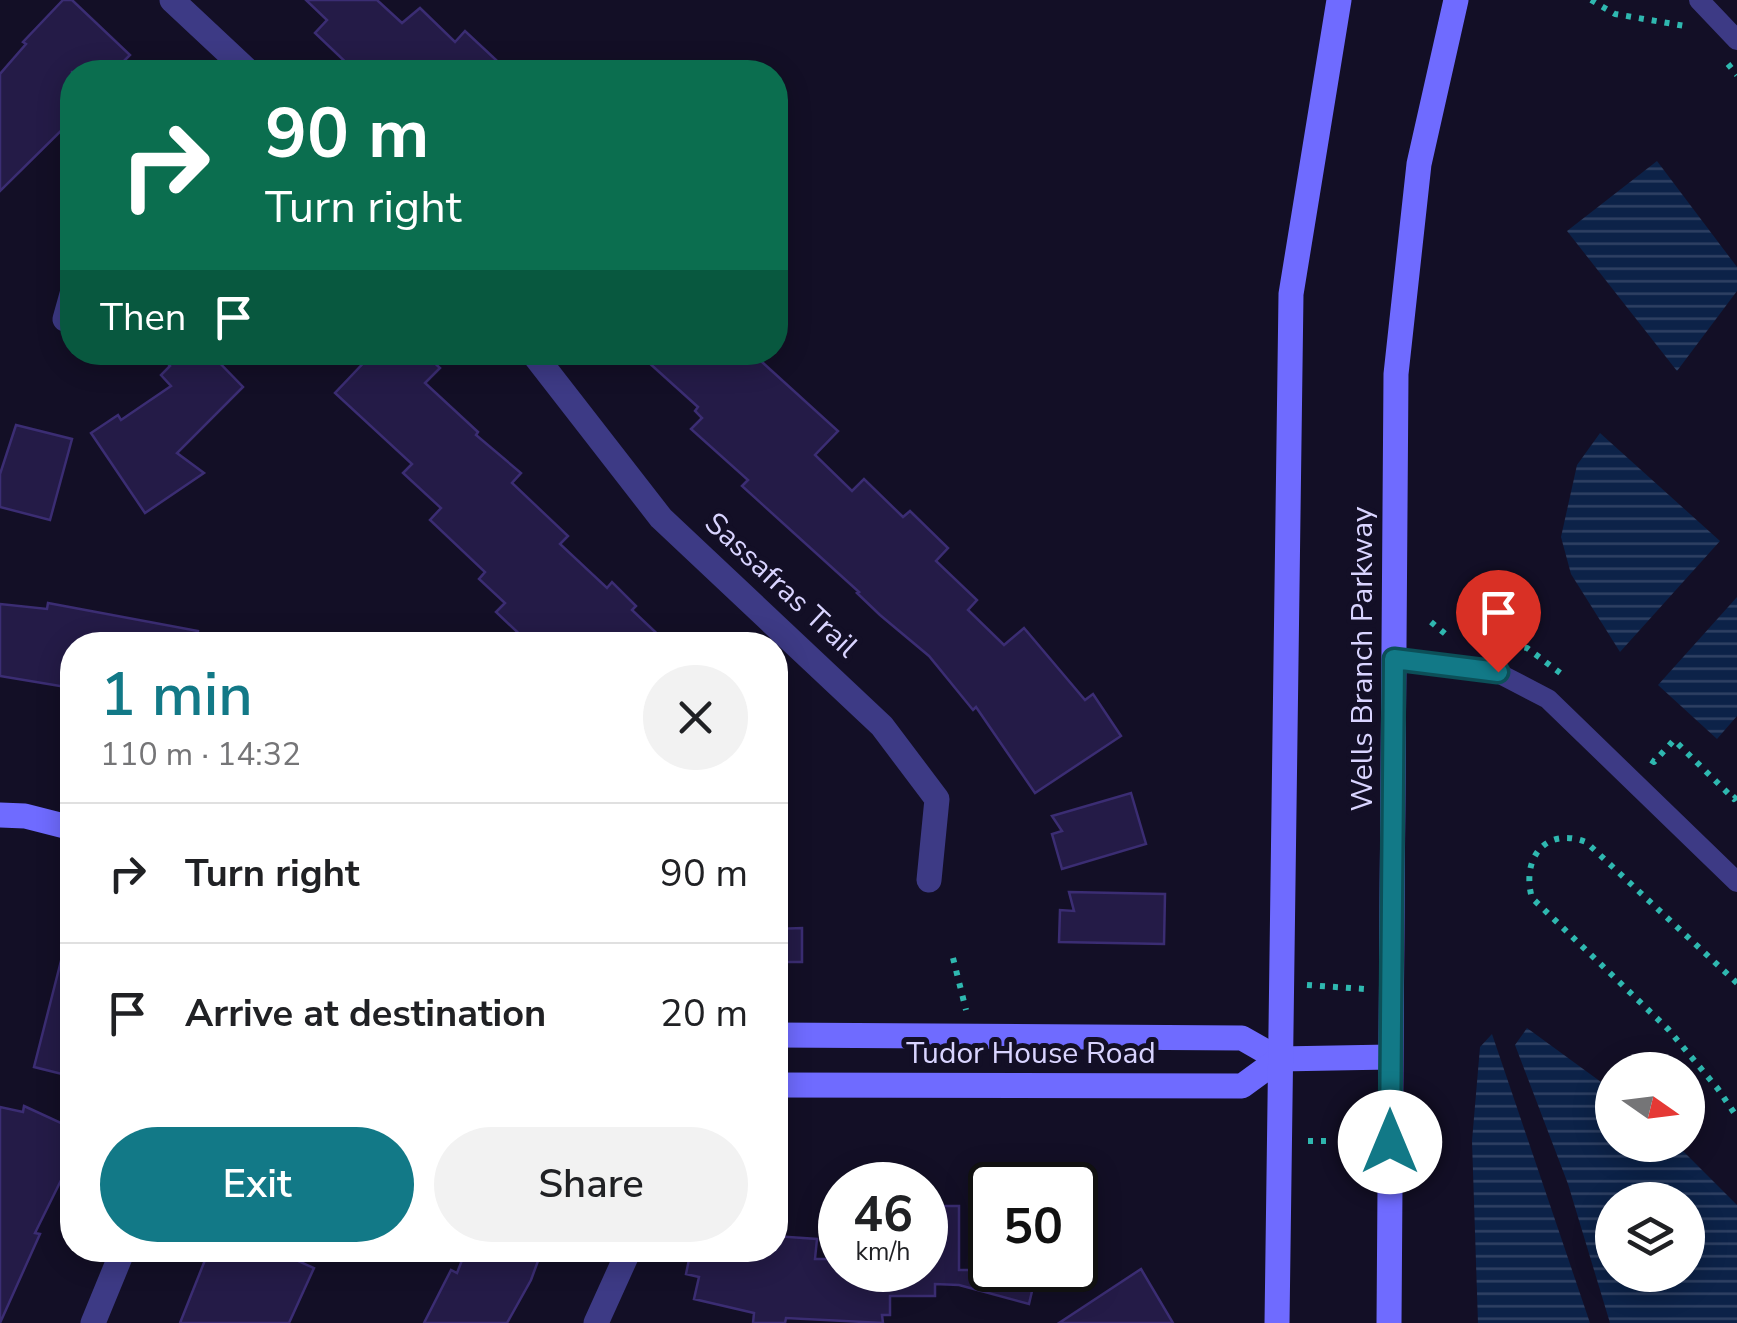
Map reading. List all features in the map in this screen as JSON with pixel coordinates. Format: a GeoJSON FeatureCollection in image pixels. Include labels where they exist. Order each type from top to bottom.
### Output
{"type":"FeatureCollection","features":[{"type":"Feature","properties":{"kind":"main road"},"geometry":{"type":"LineString","coordinates":[[1277,1323],[1291,294],[1340,0]]}},
{"type":"Feature","properties":{"kind":"main road","name":"Wells Branch Parkway"},"geometry":{"type":"LineString","coordinates":[[1389,1323],[1396,374],[1419,164],[1456,0]]}},
{"type":"Feature","properties":{"kind":"main road"},"geometry":{"type":"LineString","coordinates":[[0,815],[25,816],[60,825]]}},
{"type":"Feature","properties":{"kind":"main road","name":"Tudor House Road"},"geometry":{"type":"LineString","coordinates":[[788,1035],[1242,1038],[1279,1059],[1390,1057]]}},
{"type":"Feature","properties":{"kind":"main road","name":"Tudor House Road"},"geometry":{"type":"LineString","coordinates":[[788,1085],[1242,1086],[1279,1059]]}},
{"type":"Feature","properties":{"kind":"street"},"geometry":{"type":"LineString","coordinates":[[172,0],[229,60]]}},
{"type":"Feature","properties":{"kind":"street","name":"Sassafras Trail"},"geometry":{"type":"LineString","coordinates":[[542,365],[661,518],[785,632]]}},
{"type":"Feature","properties":{"kind":"street","name":"Sassafras Trail"},"geometry":{"type":"LineString","coordinates":[[788,635],[892,741],[936,800],[929,880]]}},
{"type":"Feature","properties":{"kind":"street"},"geometry":{"type":"LineString","coordinates":[[94,1323],[119,1262]]}},
{"type":"Feature","properties":{"kind":"street"},"geometry":{"type":"LineString","coordinates":[[596,1323],[624,1262]]}},
{"type":"Feature","properties":{"kind":"lane"},"geometry":{"type":"LineString","coordinates":[[1699,0],[1737,40]]}},
{"type":"Feature","properties":{"kind":"lane"},"geometry":{"type":"LineString","coordinates":[[1394,659],[1498,672],[1548,699],[1735,875]]}},
{"type":"Feature","properties":{"kind":"path"},"geometry":{"type":"LineString","coordinates":[[1591,0],[1615,14],[1684,26],[1700,34]]}},
{"type":"Feature","properties":{"kind":"path"},"geometry":{"type":"LineString","coordinates":[[1720,54],[1737,76]]}},
{"type":"Feature","properties":{"kind":"path"},"geometry":{"type":"LineString","coordinates":[[1737,983],[1586,842],[1570,836],[1552,839],[1539,850],[1526,879],[1532,898],[1668,1029],[1737,1117]]}},
{"type":"Feature","properties":{"kind":"path"},"geometry":{"type":"LineString","coordinates":[[953,958],[966,1012]]}},
{"type":"Feature","properties":{"kind":"path"},"geometry":{"type":"LineString","coordinates":[[1305,985],[1366,989]]}},
{"type":"Feature","properties":{"kind":"path"},"geometry":{"type":"LineString","coordinates":[[1302,1140],[1332,1141]]}},
{"type":"Feature","properties":{"kind":"water"},"geometry":{"type":"Polygon","coordinates":[[[1657,161],[1737,267],[1737,291],[1677,371],[1567,231],[1657,161]]]}},
{"type":"Feature","properties":{"kind":"water"},"geometry":{"type":"Polygon","coordinates":[[[1600,433],[1720,541],[1620,652],[1571,574],[1561,537],[1577,465],[1600,433]]]}},
{"type":"Feature","properties":{"kind":"water"},"geometry":{"type":"Polygon","coordinates":[[[1737,597],[1737,716],[1717,739],[1658,685],[1737,597]]]}},
{"type":"Feature","properties":{"kind":"water"},"geometry":{"type":"Polygon","coordinates":[[[1527,1028],[1595,1078],[1595,1162],[1694,1162],[1737,1205],[1737,1323],[1610,1323],[1601,1292],[1705,1292],[1705,1182],[1595,1182],[1595,1273],[1568,1184],[1515,1045],[1527,1028]]]}},
{"type":"Feature","properties":{"kind":"water"},"geometry":{"type":"Polygon","coordinates":[[[1492,1034],[1590,1323],[1478,1323],[1472,1141],[1480,1047],[1492,1034]]]}},
{"type":"Feature","properties":{"kind":"building"},"geometry":{"type":"Polygon","coordinates":[[[63,0],[72,0],[130,55],[125,60],[60,60],[60,132],[0,191],[0,74],[26,44],[23,42],[63,0]]]}},
{"type":"Feature","properties":{"kind":"building"},"geometry":{"type":"Polygon","coordinates":[[[306,0],[377,0],[402,23],[420,8],[455,42],[465,31],[496,60],[343,60],[315,33],[327,20],[306,0]]]}},
{"type":"Feature","properties":{"kind":"building"},"geometry":{"type":"Polygon","coordinates":[[[222,365],[243,387],[177,453],[204,473],[145,513],[91,433],[118,415],[121,420],[171,386],[161,375],[170,366],[222,365]]]}},
{"type":"Feature","properties":{"kind":"building"},"geometry":{"type":"Polygon","coordinates":[[[362,365],[437,365],[440,368],[425,383],[478,432],[476,435],[521,473],[512,483],[568,536],[560,544],[607,588],[612,582],[636,606],[632,610],[655,632],[517,632],[496,612],[505,603],[479,579],[485,572],[430,520],[441,508],[403,473],[412,464],[335,393],[362,365]]]}},
{"type":"Feature","properties":{"kind":"building"},"geometry":{"type":"Polygon","coordinates":[[[651,365],[765,365],[838,431],[815,455],[852,491],[864,479],[903,517],[910,511],[948,548],[936,561],[977,600],[968,610],[1004,645],[1024,628],[1085,700],[1093,694],[1121,736],[1035,793],[976,707],[973,710],[929,656],[742,486],[748,480],[691,429],[702,418],[695,411],[698,407],[651,365]]]}},
{"type":"Feature","properties":{"kind":"building"},"geometry":{"type":"Polygon","coordinates":[[[16,425],[72,439],[50,520],[0,507],[0,474],[16,425]]]}},
{"type":"Feature","properties":{"kind":"building"},"geometry":{"type":"Polygon","coordinates":[[[48,603],[198,632],[60,632],[60,686],[0,676],[0,604],[47,609],[48,603]]]}},
{"type":"Feature","properties":{"kind":"building"},"geometry":{"type":"Polygon","coordinates":[[[1131,793],[1146,844],[1062,869],[1052,834],[1062,831],[1052,816],[1131,793]]]}},
{"type":"Feature","properties":{"kind":"building"},"geometry":{"type":"Polygon","coordinates":[[[1069,892],[1165,894],[1164,944],[1059,942],[1060,910],[1074,911],[1069,892]]]}},
{"type":"Feature","properties":{"kind":"building"},"geometry":{"type":"Polygon","coordinates":[[[802,928],[802,962],[788,962],[788,929],[802,928]]]}},
{"type":"Feature","properties":{"kind":"building"},"geometry":{"type":"Polygon","coordinates":[[[60,965],[60,1074],[34,1067],[60,965]]]}},
{"type":"Feature","properties":{"kind":"building"},"geometry":{"type":"Polygon","coordinates":[[[24,1106],[60,1122],[60,1182],[35,1233],[40,1234],[0,1323],[0,1107],[23,1112],[24,1106]]]}},
{"type":"Feature","properties":{"kind":"building"},"geometry":{"type":"Polygon","coordinates":[[[948,1206],[959,1206],[959,1270],[968,1270],[968,1287],[948,1285],[948,1206]]]}},
{"type":"Feature","properties":{"kind":"building"},"geometry":{"type":"Polygon","coordinates":[[[788,1237],[817,1239],[818,1292],[935,1292],[935,1296],[890,1296],[890,1315],[882,1315],[883,1323],[786,1318],[785,1323],[753,1323],[754,1313],[694,1299],[699,1277],[686,1274],[688,1262],[788,1262],[788,1237]]]}},
{"type":"Feature","properties":{"kind":"building"},"geometry":{"type":"Polygon","coordinates":[[[204,1262],[301,1262],[314,1268],[289,1323],[180,1323],[204,1262]]]}},
{"type":"Feature","properties":{"kind":"building"},"geometry":{"type":"Polygon","coordinates":[[[461,1262],[538,1262],[507,1323],[424,1323],[451,1270],[457,1273],[461,1262]]]}},
{"type":"Feature","properties":{"kind":"building"},"geometry":{"type":"Polygon","coordinates":[[[1141,1269],[1173,1323],[1059,1323],[1141,1269]]]}},
{"type":"Feature","properties":{"kind":"building"},"geometry":{"type":"Polygon","coordinates":[[[985,1292],[1032,1292],[1029,1304],[985,1292]]]}},
{"type":"Feature","properties":{"kind":"route"},"geometry":{"type":"LineString","coordinates":[[1390,1142],[1394,659],[1498,672]]}}]}
